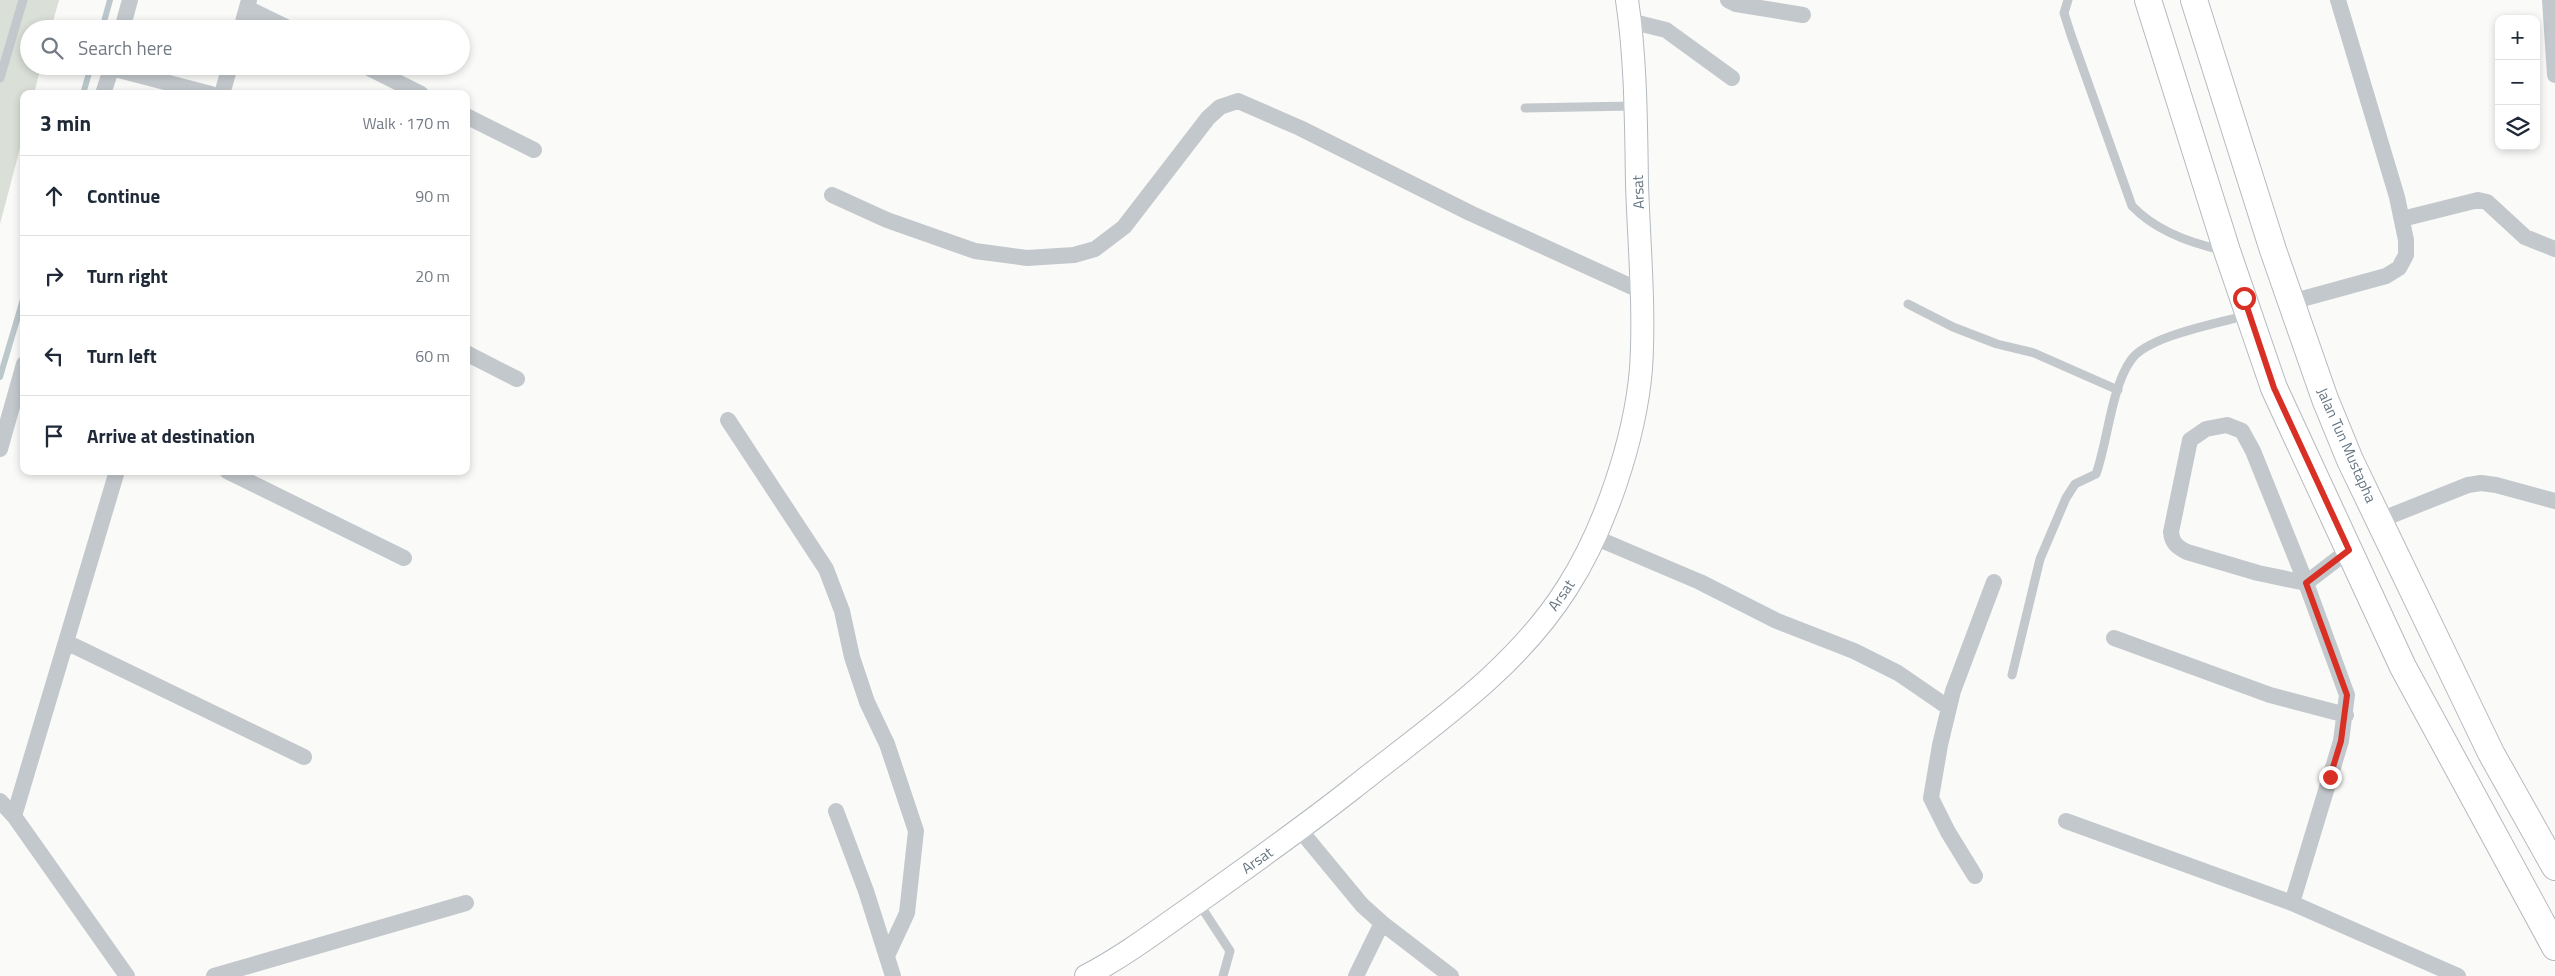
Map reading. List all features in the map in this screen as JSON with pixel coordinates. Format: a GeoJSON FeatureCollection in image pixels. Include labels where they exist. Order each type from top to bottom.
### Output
{"type":"FeatureCollection","features":[{"type":"Feature","properties":{"kind":"main road"},"geometry":{"type":"LineString","coordinates":[[2148,0],[2227,250],[2274,388],[2427,714],[2555,947]]}},
{"type":"Feature","properties":{"kind":"main road","name":"Jalan Tun Mustapha"},"geometry":{"type":"LineString","coordinates":[[2194,0],[2291,302],[2346,451],[2491,753],[2555,867]]}},
{"type":"Feature","properties":{"kind":"street"},"geometry":{"type":"LineString","coordinates":[[124,20],[130,0]]}},
{"type":"Feature","properties":{"kind":"street"},"geometry":{"type":"LineString","coordinates":[[1728,0],[1803,15]]}},
{"type":"Feature","properties":{"kind":"street"},"geometry":{"type":"LineString","coordinates":[[2291,302],[2386,276],[2399,268],[2406,255],[2406,240],[2402,219],[2338,0]]}},
{"type":"Feature","properties":{"kind":"street"},"geometry":{"type":"LineString","coordinates":[[2550,0],[2555,75]]}},
{"type":"Feature","properties":{"kind":"street"},"geometry":{"type":"LineString","coordinates":[[244,20],[248,4],[275,20]]}},
{"type":"Feature","properties":{"kind":"street"},"geometry":{"type":"LineString","coordinates":[[1629,10],[1666,30],[1732,78]]}},
{"type":"Feature","properties":{"kind":"street","name":"Arsat"},"geometry":{"type":"LineString","coordinates":[[1086,976],[1121,957],[1300,830],[1462,703],[1503,665],[1538,627],[1566,589],[1594,537],[1608,506],[1629,435],[1641,371],[1641,291],[1635,106],[1629,10]]}},
{"type":"Feature","properties":{"kind":"street"},"geometry":{"type":"LineString","coordinates":[[104,90],[109,75]]}},
{"type":"Feature","properties":{"kind":"street"},"geometry":{"type":"LineString","coordinates":[[141,75],[196,90]]}},
{"type":"Feature","properties":{"kind":"street"},"geometry":{"type":"LineString","coordinates":[[223,90],[227,75]]}},
{"type":"Feature","properties":{"kind":"street"},"geometry":{"type":"LineString","coordinates":[[384,75],[413,90]]}},
{"type":"Feature","properties":{"kind":"street"},"geometry":{"type":"LineString","coordinates":[[832,195],[887,220],[975,250],[1026,258],[1074,255],[1095,249],[1124,227],[1208,118],[1220,107],[1238,100],[1291,123],[1470,213],[1641,291]]}},
{"type":"Feature","properties":{"kind":"street"},"geometry":{"type":"LineString","coordinates":[[470,118],[534,150]]}},
{"type":"Feature","properties":{"kind":"street"},"geometry":{"type":"LineString","coordinates":[[2402,219],[2478,200],[2487,202],[2525,237],[2555,248]]}},
{"type":"Feature","properties":{"kind":"street"},"geometry":{"type":"LineString","coordinates":[[470,355],[517,379]]}},
{"type":"Feature","properties":{"kind":"street"},"geometry":{"type":"LineString","coordinates":[[0,449],[20,378]]}},
{"type":"Feature","properties":{"kind":"street"},"geometry":{"type":"LineString","coordinates":[[728,420],[826,569],[842,611],[855,666],[867,702],[887,744],[916,831],[907,913],[887,956]]}},
{"type":"Feature","properties":{"kind":"street"},"geometry":{"type":"LineString","coordinates":[[2292,903],[2341,741],[2347,695],[2306,583],[2253,452],[2242,431],[2227,425],[2206,429],[2190,440],[2171,532],[2176,546],[2219,562],[2306,583]]}},
{"type":"Feature","properties":{"kind":"street"},"geometry":{"type":"LineString","coordinates":[[14,816],[116,475]]}},
{"type":"Feature","properties":{"kind":"street"},"geometry":{"type":"LineString","coordinates":[[235,475],[404,558]]}},
{"type":"Feature","properties":{"kind":"street"},"geometry":{"type":"LineString","coordinates":[[2380,520],[2468,485],[2481,482],[2555,501]]}},
{"type":"Feature","properties":{"kind":"street"},"geometry":{"type":"LineString","coordinates":[[1594,537],[1700,582],[1777,621],[1854,651],[1898,673],[1949,708]]}},
{"type":"Feature","properties":{"kind":"street"},"geometry":{"type":"LineString","coordinates":[[2306,583],[2349,550]]}},
{"type":"Feature","properties":{"kind":"street"},"geometry":{"type":"LineString","coordinates":[[1975,876],[1948,832],[1931,798],[1949,708],[1994,582]]}},
{"type":"Feature","properties":{"kind":"street"},"geometry":{"type":"LineString","coordinates":[[2114,638],[2270,695],[2346,714]]}},
{"type":"Feature","properties":{"kind":"street"},"geometry":{"type":"LineString","coordinates":[[66,642],[304,757]]}},
{"type":"Feature","properties":{"kind":"street"},"geometry":{"type":"LineString","coordinates":[[0,801],[14,816],[127,976]]}},
{"type":"Feature","properties":{"kind":"street"},"geometry":{"type":"LineString","coordinates":[[836,811],[866,891],[893,976]]}},
{"type":"Feature","properties":{"kind":"street"},"geometry":{"type":"LineString","coordinates":[[2066,821],[2292,903],[2458,976]]}},
{"type":"Feature","properties":{"kind":"street"},"geometry":{"type":"LineString","coordinates":[[1300,830],[1362,905],[1382,924],[1451,976]]}},
{"type":"Feature","properties":{"kind":"street"},"geometry":{"type":"LineString","coordinates":[[214,976],[466,902]]}},
{"type":"Feature","properties":{"kind":"street"},"geometry":{"type":"LineString","coordinates":[[1356,976],[1382,924]]}},
{"type":"Feature","properties":{"kind":"lane"},"geometry":{"type":"LineString","coordinates":[[0,78],[23,0]]}},
{"type":"Feature","properties":{"kind":"lane"},"geometry":{"type":"LineString","coordinates":[[2068,0],[2064,13],[2132,206],[2145,220],[2175,234],[2199,245],[2227,250]]}},
{"type":"Feature","properties":{"kind":"lane"},"geometry":{"type":"LineString","coordinates":[[1524,108],[1635,106]]}},
{"type":"Feature","properties":{"kind":"lane"},"geometry":{"type":"LineString","coordinates":[[1908,304],[1953,327],[1997,344],[2034,354],[2118,390]]}},
{"type":"Feature","properties":{"kind":"lane"},"geometry":{"type":"LineString","coordinates":[[2012,675],[2040,559],[2066,498],[2075,484],[2096,474],[2118,390],[2131,360],[2144,349],[2176,334],[2250,314]]}},
{"type":"Feature","properties":{"kind":"lane"},"geometry":{"type":"LineString","coordinates":[[1198,902],[1230,951],[1223,976]]}},
{"type":"Feature","properties":{"kind":"shaded area"},"geometry":{"type":"Polygon","coordinates":[[[0,0],[59,0],[53,20],[20,20],[20,75],[39,75],[35,90],[20,90],[20,148],[0,224],[0,0]]]}},
{"type":"Feature","properties":{"kind":"waterway"},"geometry":{"type":"LineString","coordinates":[[104,20],[110,0]]}},
{"type":"Feature","properties":{"kind":"waterway"},"geometry":{"type":"LineString","coordinates":[[84,90],[88,75]]}},
{"type":"Feature","properties":{"kind":"waterway"},"geometry":{"type":"LineString","coordinates":[[0,377],[20,310]]}},
{"type":"Feature","properties":{"kind":"route"},"geometry":{"type":"LineString","coordinates":[[2244,298],[2274,388],[2349,550],[2306,583],[2347,695],[2341,741],[2330,777]]}}]}
